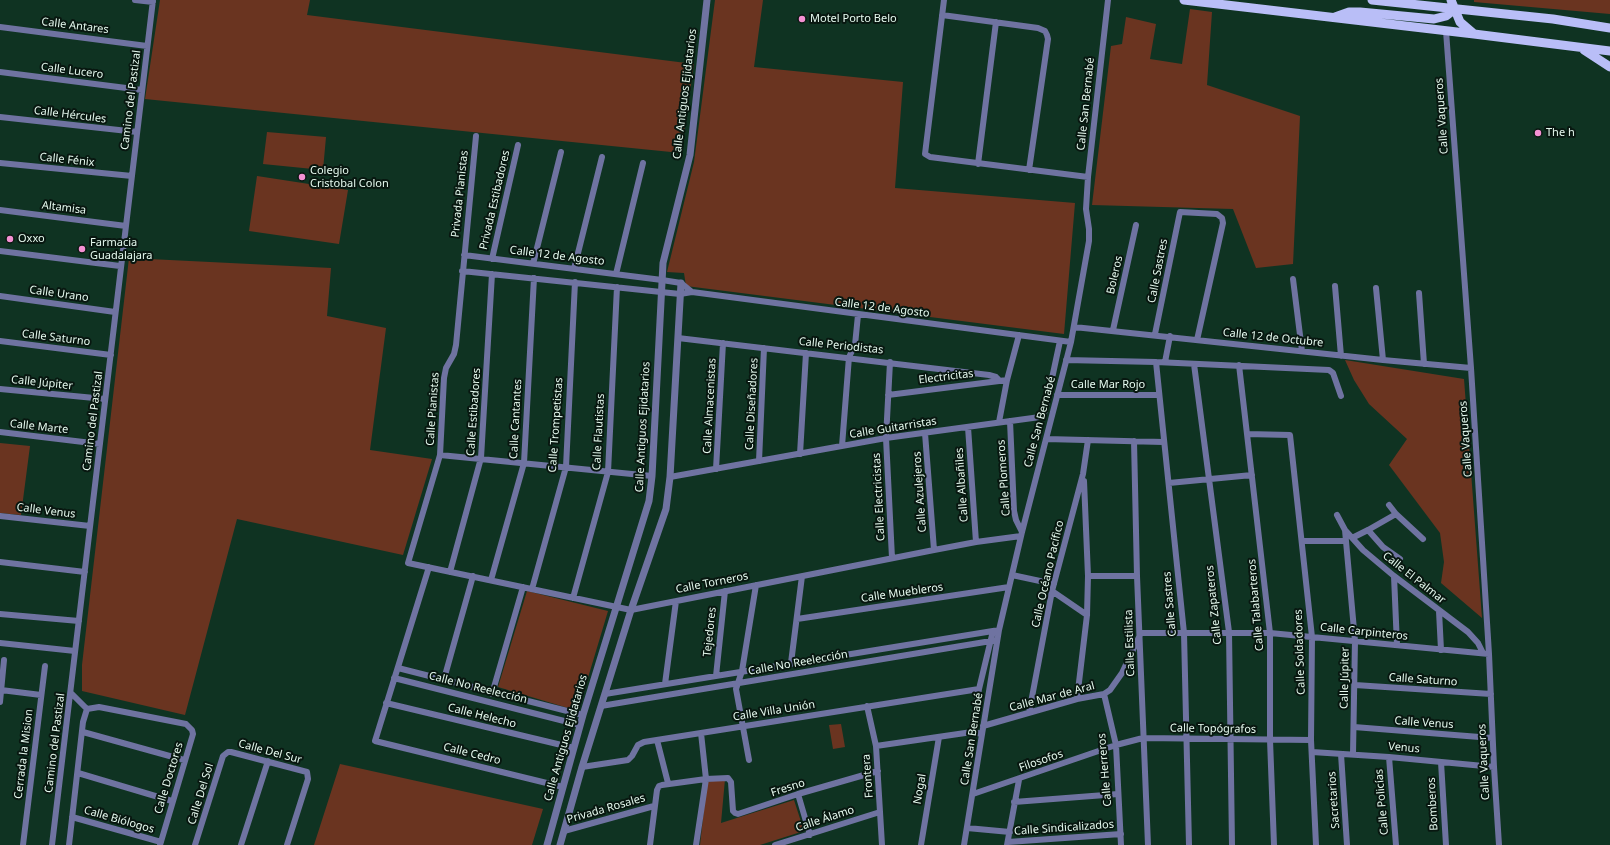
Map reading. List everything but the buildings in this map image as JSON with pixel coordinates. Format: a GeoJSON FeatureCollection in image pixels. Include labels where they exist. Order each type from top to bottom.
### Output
{"type":"FeatureCollection","features":[{"type":"Feature","properties":{"kind":"main road"},"geometry":{"type":"LineString","coordinates":[[1184,0],[1610,51]]}},
{"type":"Feature","properties":{"kind":"main road"},"geometry":{"type":"LineString","coordinates":[[1372,0],[1553,20],[1610,28]]}},
{"type":"Feature","properties":{"kind":"main road"},"geometry":{"type":"LineString","coordinates":[[1451,0],[1460,22],[1474,34]]}},
{"type":"Feature","properties":{"kind":"main road"},"geometry":{"type":"LineString","coordinates":[[1334,18],[1349,12],[1360,12],[1434,19],[1446,16],[1455,9],[1459,0]]}},
{"type":"Feature","properties":{"kind":"main road"},"geometry":{"type":"LineString","coordinates":[[1590,26],[1610,34]]}},
{"type":"Feature","properties":{"kind":"main road"},"geometry":{"type":"LineString","coordinates":[[1581,48],[1610,67]]}},
{"type":"Feature","properties":{"kind":"street"},"geometry":{"type":"LineString","coordinates":[[135,0],[153,1]]}},
{"type":"Feature","properties":{"kind":"street","name":"Calle Antiguos Ejidatarios"},"geometry":{"type":"LineString","coordinates":[[547,845],[583,714],[649,501],[652,476],[664,256],[690,154],[707,0]]}},
{"type":"Feature","properties":{"kind":"street"},"geometry":{"type":"LineString","coordinates":[[944,0],[925,154],[930,157],[978,164],[1088,177]]}},
{"type":"Feature","properties":{"kind":"street","name":"Calle San Bernabé"},"geometry":{"type":"LineString","coordinates":[[964,845],[974,794],[996,630],[1009,587],[1021,534],[1071,342],[1089,241],[1086,209],[1088,177],[1108,0]]}},
{"type":"Feature","properties":{"kind":"street","name":"Camino del Pastizal"},"geometry":{"type":"LineString","coordinates":[[52,845],[120,266],[153,1]]}},
{"type":"Feature","properties":{"kind":"street"},"geometry":{"type":"LineString","coordinates":[[942,15],[1038,28],[1045,31],[1048,39],[1029,170]]}},
{"type":"Feature","properties":{"kind":"street"},"geometry":{"type":"LineString","coordinates":[[978,164],[996,22]]}},
{"type":"Feature","properties":{"kind":"street","name":"Calle Antares"},"geometry":{"type":"LineString","coordinates":[[0,27],[147,46]]}},
{"type":"Feature","properties":{"kind":"street","name":"Calle Vaqueros"},"geometry":{"type":"LineString","coordinates":[[1446,31],[1471,368],[1486,653],[1490,694],[1499,845]]}},
{"type":"Feature","properties":{"kind":"street","name":"Calle Lucero"},"geometry":{"type":"LineString","coordinates":[[0,72],[142,90]]}},
{"type":"Feature","properties":{"kind":"street","name":"Calle Hércules"},"geometry":{"type":"LineString","coordinates":[[0,117],[137,132]]}},
{"type":"Feature","properties":{"kind":"street","name":"Privada Pianistas"},"geometry":{"type":"LineString","coordinates":[[464,255],[476,136]]}},
{"type":"Feature","properties":{"kind":"street","name":"Privada Estibadores"},"geometry":{"type":"LineString","coordinates":[[492,258],[518,145]]}},
{"type":"Feature","properties":{"kind":"street"},"geometry":{"type":"LineString","coordinates":[[533,264],[561,152]]}},
{"type":"Feature","properties":{"kind":"street"},"geometry":{"type":"LineString","coordinates":[[574,269],[602,157]]}},
{"type":"Feature","properties":{"kind":"street","name":"Calle Fénix"},"geometry":{"type":"LineString","coordinates":[[0,163],[132,176]]}},
{"type":"Feature","properties":{"kind":"street"},"geometry":{"type":"LineString","coordinates":[[616,274],[643,163]]}},
{"type":"Feature","properties":{"kind":"street","name":"Altamisa"},"geometry":{"type":"LineString","coordinates":[[0,210],[126,226]]}},
{"type":"Feature","properties":{"kind":"street","name":"Calle Sastres"},"geometry":{"type":"LineString","coordinates":[[1155,334],[1180,212],[1217,214],[1220,216],[1222,221],[1197,340]]}},
{"type":"Feature","properties":{"kind":"street","name":"Boleros"},"geometry":{"type":"LineString","coordinates":[[1113,330],[1136,225]]}},
{"type":"Feature","properties":{"kind":"street"},"geometry":{"type":"LineString","coordinates":[[0,251],[120,266]]}},
{"type":"Feature","properties":{"kind":"street","name":"Calle 12 de Agosto"},"geometry":{"type":"LineString","coordinates":[[464,255],[681,283]]}},
{"type":"Feature","properties":{"kind":"street","name":"Calle Pianistas"},"geometry":{"type":"LineString","coordinates":[[408,563],[440,455],[444,373],[455,349],[464,255]]}},
{"type":"Feature","properties":{"kind":"street","name":"Calle 12 de Agosto"},"geometry":{"type":"LineString","coordinates":[[462,271],[680,294],[692,292],[1071,342]]}},
{"type":"Feature","properties":{"kind":"street","name":"Calle Estibadores"},"geometry":{"type":"LineString","coordinates":[[450,572],[481,458],[492,274]]}},
{"type":"Feature","properties":{"kind":"street","name":"Calle Cantantes"},"geometry":{"type":"LineString","coordinates":[[491,580],[524,463],[534,278]]}},
{"type":"Feature","properties":{"kind":"street"},"geometry":{"type":"LineString","coordinates":[[1293,279],[1302,351]]}},
{"type":"Feature","properties":{"kind":"street","name":"Calle Trompetistas"},"geometry":{"type":"LineString","coordinates":[[532,589],[566,467],[575,282]]}},
{"type":"Feature","properties":{"kind":"street"},"geometry":{"type":"LineString","coordinates":[[681,283],[692,292]]}},
{"type":"Feature","properties":{"kind":"street"},"geometry":{"type":"LineString","coordinates":[[560,845],[582,767],[631,610],[666,509],[670,477],[681,283]]}},
{"type":"Feature","properties":{"kind":"street"},"geometry":{"type":"LineString","coordinates":[[1334,286],[1341,356]]}},
{"type":"Feature","properties":{"kind":"street","name":"Calle Flautistas"},"geometry":{"type":"LineString","coordinates":[[573,598],[608,472],[617,287]]}},
{"type":"Feature","properties":{"kind":"street"},"geometry":{"type":"LineString","coordinates":[[1376,288],[1383,360]]}},
{"type":"Feature","properties":{"kind":"street"},"geometry":{"type":"LineString","coordinates":[[1418,293],[1424,364]]}},
{"type":"Feature","properties":{"kind":"street","name":"Calle Urano"},"geometry":{"type":"LineString","coordinates":[[0,296],[115,312]]}},
{"type":"Feature","properties":{"kind":"street"},"geometry":{"type":"LineString","coordinates":[[842,446],[849,357],[855,345],[858,315]]}},
{"type":"Feature","properties":{"kind":"street","name":"Calle 12 de Octubre"},"geometry":{"type":"LineString","coordinates":[[1074,327],[1155,334],[1341,356],[1471,368]]}},
{"type":"Feature","properties":{"kind":"street"},"geometry":{"type":"LineString","coordinates":[[999,422],[1018,335]]}},
{"type":"Feature","properties":{"kind":"street"},"geometry":{"type":"LineString","coordinates":[[1165,362],[1170,336]]}},
{"type":"Feature","properties":{"kind":"street","name":"Calle Periodistas"},"geometry":{"type":"LineString","coordinates":[[678,338],[890,362],[989,375],[996,377],[999,380]]}},
{"type":"Feature","properties":{"kind":"street","name":"Calle Saturno"},"geometry":{"type":"LineString","coordinates":[[0,341],[110,355]]}},
{"type":"Feature","properties":{"kind":"street","name":"Calle Guitarristas"},"geometry":{"type":"LineString","coordinates":[[670,477],[886,438],[999,422],[1036,419],[1043,415],[1045,411],[1060,341]]}},
{"type":"Feature","properties":{"kind":"street","name":"Calle Almacenistas"},"geometry":{"type":"LineString","coordinates":[[716,469],[723,343]]}},
{"type":"Feature","properties":{"kind":"street","name":"Calle Diseñadores"},"geometry":{"type":"LineString","coordinates":[[759,461],[764,348]]}},
{"type":"Feature","properties":{"kind":"street"},"geometry":{"type":"LineString","coordinates":[[800,454],[806,353]]}},
{"type":"Feature","properties":{"kind":"street"},"geometry":{"type":"LineString","coordinates":[[1066,360],[1165,362],[1329,370],[1333,373],[1341,396]]}},
{"type":"Feature","properties":{"kind":"street","name":"Calle Electricistas"},"geometry":{"type":"LineString","coordinates":[[890,362],[886,438],[892,558]]}},
{"type":"Feature","properties":{"kind":"street","name":"Calle Sastres"},"geometry":{"type":"LineString","coordinates":[[1156,362],[1158,395],[1169,483],[1184,634],[1189,845]]}},
{"type":"Feature","properties":{"kind":"street","name":"Calle Zapateros"},"geometry":{"type":"LineString","coordinates":[[1194,364],[1229,632],[1229,739],[1232,845]]}},
{"type":"Feature","properties":{"kind":"street","name":"Calle Talabarteros"},"geometry":{"type":"LineString","coordinates":[[1239,365],[1270,633],[1270,740],[1274,845]]}},
{"type":"Feature","properties":{"kind":"street","name":"Electricitas"},"geometry":{"type":"LineString","coordinates":[[888,395],[1007,380]]}},
{"type":"Feature","properties":{"kind":"street","name":"Calle Júpiter"},"geometry":{"type":"LineString","coordinates":[[0,389],[105,399]]}},
{"type":"Feature","properties":{"kind":"street","name":"Calle Mar Rojo"},"geometry":{"type":"LineString","coordinates":[[1057,395],[1158,395]]}},
{"type":"Feature","properties":{"kind":"street","name":"Calle Plomeros"},"geometry":{"type":"LineString","coordinates":[[1010,421],[1014,511],[1021,534]]}},
{"type":"Feature","properties":{"kind":"street","name":"Calle Albañiles"},"geometry":{"type":"LineString","coordinates":[[968,427],[976,542]]}},
{"type":"Feature","properties":{"kind":"street","name":"Calle Marte"},"geometry":{"type":"LineString","coordinates":[[0,432],[100,444]]}},
{"type":"Feature","properties":{"kind":"street","name":"Calle Azulejeros"},"geometry":{"type":"LineString","coordinates":[[925,433],[934,550]]}},
{"type":"Feature","properties":{"kind":"street","name":"Calle Soldadores"},"geometry":{"type":"LineString","coordinates":[[1247,434],[1290,435],[1303,541],[1312,637],[1311,740],[1316,845]]}},
{"type":"Feature","properties":{"kind":"street"},"geometry":{"type":"LineString","coordinates":[[1046,439],[1163,442]]}},
{"type":"Feature","properties":{"kind":"street","name":"Calle Océano Pacífico"},"geometry":{"type":"LineString","coordinates":[[1029,713],[1052,591],[1084,474],[1088,440]]}},
{"type":"Feature","properties":{"kind":"street","name":"Calle Estilista"},"geometry":{"type":"LineString","coordinates":[[1134,441],[1137,576],[1148,845]]}},
{"type":"Feature","properties":{"kind":"street"},"geometry":{"type":"LineString","coordinates":[[440,455],[652,476]]}},
{"type":"Feature","properties":{"kind":"street"},"geometry":{"type":"LineString","coordinates":[[1077,699],[1087,615],[1088,576],[1084,474]]}},
{"type":"Feature","properties":{"kind":"street"},"geometry":{"type":"LineString","coordinates":[[1169,483],[1252,475]]}},
{"type":"Feature","properties":{"kind":"street"},"geometry":{"type":"LineString","coordinates":[[1390,505],[1396,514],[1423,539]]}},
{"type":"Feature","properties":{"kind":"street"},"geometry":{"type":"LineString","coordinates":[[1352,538],[1396,514]]}},
{"type":"Feature","properties":{"kind":"street","name":"Calle El Palmar"},"geometry":{"type":"LineString","coordinates":[[1337,515],[1345,530],[1363,550],[1394,576],[1468,632],[1486,653]]}},
{"type":"Feature","properties":{"kind":"street","name":"Calle Venus"},"geometry":{"type":"LineString","coordinates":[[0,516],[90,526]]}},
{"type":"Feature","properties":{"kind":"street","name":"Calle Júpiter"},"geometry":{"type":"LineString","coordinates":[[1345,530],[1355,641],[1353,754]]}},
{"type":"Feature","properties":{"kind":"street"},"geometry":{"type":"LineString","coordinates":[[1368,530],[1383,547],[1400,559]]}},
{"type":"Feature","properties":{"kind":"street","name":"Calle Torneros"},"geometry":{"type":"LineString","coordinates":[[408,563],[631,610],[1021,534]]}},
{"type":"Feature","properties":{"kind":"street"},"geometry":{"type":"LineString","coordinates":[[1303,541],[1346,541]]}},
{"type":"Feature","properties":{"kind":"street"},"geometry":{"type":"LineString","coordinates":[[0,562],[85,572]]}},
{"type":"Feature","properties":{"kind":"street"},"geometry":{"type":"LineString","coordinates":[[386,703],[428,567]]}},
{"type":"Feature","properties":{"kind":"street"},"geometry":{"type":"LineString","coordinates":[[1012,575],[1054,584]]}},
{"type":"Feature","properties":{"kind":"street"},"geometry":{"type":"LineString","coordinates":[[444,679],[473,576]]}},
{"type":"Feature","properties":{"kind":"street"},"geometry":{"type":"LineString","coordinates":[[791,663],[802,576]]}},
{"type":"Feature","properties":{"kind":"street"},"geometry":{"type":"LineString","coordinates":[[1088,576],[1137,576]]}},
{"type":"Feature","properties":{"kind":"street"},"geometry":{"type":"LineString","coordinates":[[1394,576],[1398,645]]}},
{"type":"Feature","properties":{"kind":"street"},"geometry":{"type":"LineString","coordinates":[[749,760],[736,694],[737,683],[742,671],[756,585]]}},
{"type":"Feature","properties":{"kind":"street"},"geometry":{"type":"LineString","coordinates":[[490,701],[523,587]]}},
{"type":"Feature","properties":{"kind":"street","name":"Calle Muebleros"},"geometry":{"type":"LineString","coordinates":[[797,618],[1009,587]]}},
{"type":"Feature","properties":{"kind":"street","name":"Tejedores"},"geometry":{"type":"LineString","coordinates":[[716,676],[725,591]]}},
{"type":"Feature","properties":{"kind":"street"},"geometry":{"type":"LineString","coordinates":[[1052,591],[1087,615]]}},
{"type":"Feature","properties":{"kind":"street"},"geometry":{"type":"LineString","coordinates":[[665,684],[676,601]]}},
{"type":"Feature","properties":{"kind":"street"},"geometry":{"type":"LineString","coordinates":[[1439,611],[1441,650]]}},
{"type":"Feature","properties":{"kind":"street"},"geometry":{"type":"LineString","coordinates":[[0,614],[79,621]]}},
{"type":"Feature","properties":{"kind":"street","name":"Calle No Reelección"},"geometry":{"type":"LineString","coordinates":[[605,694],[996,630]]}},
{"type":"Feature","properties":{"kind":"street","name":"Calle Carpinteros"},"geometry":{"type":"LineString","coordinates":[[1140,633],[1270,633],[1486,653]]}},
{"type":"Feature","properties":{"kind":"street","name":"Calle Mar de Aral"},"geometry":{"type":"LineString","coordinates":[[983,726],[1077,699],[1104,694],[1110,690],[1122,673],[1140,633]]}},
{"type":"Feature","properties":{"kind":"street","name":"Calle San Bernabé"},"geometry":{"type":"LineString","coordinates":[[972,732],[979,689],[994,640]]}},
{"type":"Feature","properties":{"kind":"street","name":"Calle No Reelección"},"geometry":{"type":"LineString","coordinates":[[602,706],[994,640]]}},
{"type":"Feature","properties":{"kind":"street"},"geometry":{"type":"LineString","coordinates":[[0,643],[75,651]]}},
{"type":"Feature","properties":{"kind":"street"},"geometry":{"type":"LineString","coordinates":[[0,702],[4,660]]}},
{"type":"Feature","properties":{"kind":"street","name":"Cerrada la Mision"},"geometry":{"type":"LineString","coordinates":[[23,845],[45,666]]}},
{"type":"Feature","properties":{"kind":"street","name":"Calle No Reelección"},"geometry":{"type":"LineString","coordinates":[[398,668],[583,714]]}},
{"type":"Feature","properties":{"kind":"street","name":"Calle No Reelección"},"geometry":{"type":"LineString","coordinates":[[394,678],[490,701],[580,725]]}},
{"type":"Feature","properties":{"kind":"street","name":"Calle Saturno"},"geometry":{"type":"LineString","coordinates":[[1355,685],[1490,694]]}},
{"type":"Feature","properties":{"kind":"street","name":"Calle Villa Unión"},"geometry":{"type":"LineString","coordinates":[[582,767],[628,760],[640,743],[979,689]]}},
{"type":"Feature","properties":{"kind":"street"},"geometry":{"type":"LineString","coordinates":[[1,690],[41,695]]}},
{"type":"Feature","properties":{"kind":"street"},"geometry":{"type":"LineString","coordinates":[[69,845],[83,722],[87,708],[71,693]]}},
{"type":"Feature","properties":{"kind":"street","name":"Calle Herreros"},"geometry":{"type":"LineString","coordinates":[[1104,694],[1116,745],[1121,845]]}},
{"type":"Feature","properties":{"kind":"street","name":"Calle Cedro"},"geometry":{"type":"LineString","coordinates":[[386,703],[375,741],[563,787]]}},
{"type":"Feature","properties":{"kind":"street","name":"Calle Helecho"},"geometry":{"type":"LineString","coordinates":[[386,703],[574,748]]}},
{"type":"Feature","properties":{"kind":"street","name":"Frontera"},"geometry":{"type":"LineString","coordinates":[[867,706],[876,746],[882,845]]}},
{"type":"Feature","properties":{"kind":"street","name":"Calle Doctores"},"geometry":{"type":"LineString","coordinates":[[87,708],[99,707],[190,726],[192,734],[160,843]]}},
{"type":"Feature","properties":{"kind":"street","name":"Calle Venus"},"geometry":{"type":"LineString","coordinates":[[1354,728],[1492,738]]}},
{"type":"Feature","properties":{"kind":"street"},"geometry":{"type":"LineString","coordinates":[[83,732],[184,760]]}},
{"type":"Feature","properties":{"kind":"street"},"geometry":{"type":"LineString","coordinates":[[876,746],[972,732],[982,734]]}},
{"type":"Feature","properties":{"kind":"street"},"geometry":{"type":"LineString","coordinates":[[696,845],[706,779],[702,733]]}},
{"type":"Feature","properties":{"kind":"street","name":"Nogal"},"geometry":{"type":"LineString","coordinates":[[921,845],[939,737]]}},
{"type":"Feature","properties":{"kind":"street","name":"Calle Topógrafos"},"geometry":{"type":"LineString","coordinates":[[1116,745],[1144,738],[1311,740]]}},
{"type":"Feature","properties":{"kind":"street"},"geometry":{"type":"LineString","coordinates":[[657,740],[668,783]]}},
{"type":"Feature","properties":{"kind":"street","name":"Filosofos"},"geometry":{"type":"LineString","coordinates":[[974,794],[1019,780],[1116,745]]}},
{"type":"Feature","properties":{"kind":"street","name":"Calle Del Sur"},"geometry":{"type":"LineString","coordinates":[[228,752],[307,772],[308,779],[287,845]]}},
{"type":"Feature","properties":{"kind":"street","name":"Calle Del Sol"},"geometry":{"type":"LineString","coordinates":[[195,845],[223,756],[228,752]]}},
{"type":"Feature","properties":{"kind":"street","name":"Venus"},"geometry":{"type":"LineString","coordinates":[[1312,752],[1353,754],[1494,767]]}},
{"type":"Feature","properties":{"kind":"street","name":"Sacretarios"},"geometry":{"type":"LineString","coordinates":[[1341,754],[1347,845]]}},
{"type":"Feature","properties":{"kind":"street","name":"Calle Policías"},"geometry":{"type":"LineString","coordinates":[[1389,757],[1396,845]]}},
{"type":"Feature","properties":{"kind":"street"},"geometry":{"type":"LineString","coordinates":[[241,845],[268,761]]}},
{"type":"Feature","properties":{"kind":"street","name":"Bomberos"},"geometry":{"type":"LineString","coordinates":[[1441,762],[1446,845]]}},
{"type":"Feature","properties":{"kind":"street","name":"Fresno"},"geometry":{"type":"LineString","coordinates":[[706,779],[728,778],[731,782],[733,808],[735,813],[738,814],[798,794],[878,771]]}},
{"type":"Feature","properties":{"kind":"street"},"geometry":{"type":"LineString","coordinates":[[78,773],[172,801]]}},
{"type":"Feature","properties":{"kind":"street"},"geometry":{"type":"LineString","coordinates":[[650,845],[654,806],[658,788],[668,783],[706,779]]}},
{"type":"Feature","properties":{"kind":"street"},"geometry":{"type":"LineString","coordinates":[[1008,844],[1014,802],[1019,780]]}},
{"type":"Feature","properties":{"kind":"street"},"geometry":{"type":"LineString","coordinates":[[798,794],[810,835]]}},
{"type":"Feature","properties":{"kind":"street"},"geometry":{"type":"LineString","coordinates":[[1014,802],[1118,794]]}},
{"type":"Feature","properties":{"kind":"street","name":"Privada Rosales"},"geometry":{"type":"LineString","coordinates":[[564,831],[654,806]]}},
{"type":"Feature","properties":{"kind":"street","name":"Calle Álamo"},"geometry":{"type":"LineString","coordinates":[[775,845],[880,812]]}},
{"type":"Feature","properties":{"kind":"street","name":"Calle Biólogos"},"geometry":{"type":"LineString","coordinates":[[72,817],[160,843]]}},
{"type":"Feature","properties":{"kind":"street"},"geometry":{"type":"LineString","coordinates":[[967,828],[1010,832]]}},
{"type":"Feature","properties":{"kind":"street","name":"Calle Sindicalizados"},"geometry":{"type":"LineString","coordinates":[[1008,844],[1121,834]]}},
{"type":"Feature","properties":{"kind":"shaded area"},"geometry":{"type":"Polygon","coordinates":[[[160,0],[310,0],[307,15],[694,64],[681,153],[145,99],[160,0]]]}},
{"type":"Feature","properties":{"kind":"shaded area"},"geometry":{"type":"Polygon","coordinates":[[[715,0],[763,0],[754,67],[903,82],[895,188],[1075,203],[1064,334],[686,286],[684,273],[667,272],[694,162],[715,0]]]}},
{"type":"Feature","properties":{"kind":"shaded area"},"geometry":{"type":"Polygon","coordinates":[[[1474,0],[1610,0],[1610,14],[1474,2],[1474,0]]]}},
{"type":"Feature","properties":{"kind":"shaded area"},"geometry":{"type":"Polygon","coordinates":[[[1190,9],[1212,12],[1207,85],[1300,116],[1293,264],[1256,268],[1233,209],[1092,205],[1111,46],[1122,44],[1126,17],[1156,24],[1150,59],[1182,64],[1190,9]]]}},
{"type":"Feature","properties":{"kind":"shaded area"},"geometry":{"type":"Polygon","coordinates":[[[267,132],[326,137],[323,170],[263,164],[267,132]]]}},
{"type":"Feature","properties":{"kind":"shaded area"},"geometry":{"type":"Polygon","coordinates":[[[257,176],[348,190],[339,244],[249,231],[257,176]]]}},
{"type":"Feature","properties":{"kind":"shaded area"},"geometry":{"type":"Polygon","coordinates":[[[129,258],[331,268],[327,316],[386,328],[370,450],[432,459],[403,555],[237,519],[185,715],[82,691],[82,665],[129,258]]]}},
{"type":"Feature","properties":{"kind":"shaded area"},"geometry":{"type":"Polygon","coordinates":[[[1345,360],[1464,379],[1482,618],[1441,583],[1444,562],[1440,533],[1389,465],[1407,439],[1369,404],[1354,380],[1345,360]]]}},
{"type":"Feature","properties":{"kind":"shaded area"},"geometry":{"type":"Polygon","coordinates":[[[0,443],[30,446],[21,515],[0,513],[0,443]]]}},
{"type":"Feature","properties":{"kind":"shaded area"},"geometry":{"type":"Polygon","coordinates":[[[527,591],[608,611],[578,711],[498,687],[527,591]]]}},
{"type":"Feature","properties":{"kind":"shaded area"},"geometry":{"type":"Polygon","coordinates":[[[841,724],[845,747],[833,749],[829,725],[841,724]]]}},
{"type":"Feature","properties":{"kind":"shaded area"},"geometry":{"type":"Polygon","coordinates":[[[340,764],[543,809],[532,845],[314,845],[340,764]]]}},
{"type":"Feature","properties":{"kind":"shaded area"},"geometry":{"type":"Polygon","coordinates":[[[725,779],[721,823],[794,800],[804,831],[760,845],[700,845],[707,782],[725,779]]]}},
{"type":"Feature","properties":{"kind":"place","name":"Motel Porto Belo"},"geometry":{"type":"Point","coordinates":[802,19]}},
{"type":"Feature","properties":{"kind":"place","name":"The h"},"geometry":{"type":"Point","coordinates":[1538,133]}},
{"type":"Feature","properties":{"kind":"place","name":"Colegio Cristobal Colon"},"geometry":{"type":"Point","coordinates":[302,177]}},
{"type":"Feature","properties":{"kind":"place","name":"Oxxo"},"geometry":{"type":"Point","coordinates":[10,239]}},
{"type":"Feature","properties":{"kind":"place","name":"Farmacia Guadalajara"},"geometry":{"type":"Point","coordinates":[82,249]}}]}
